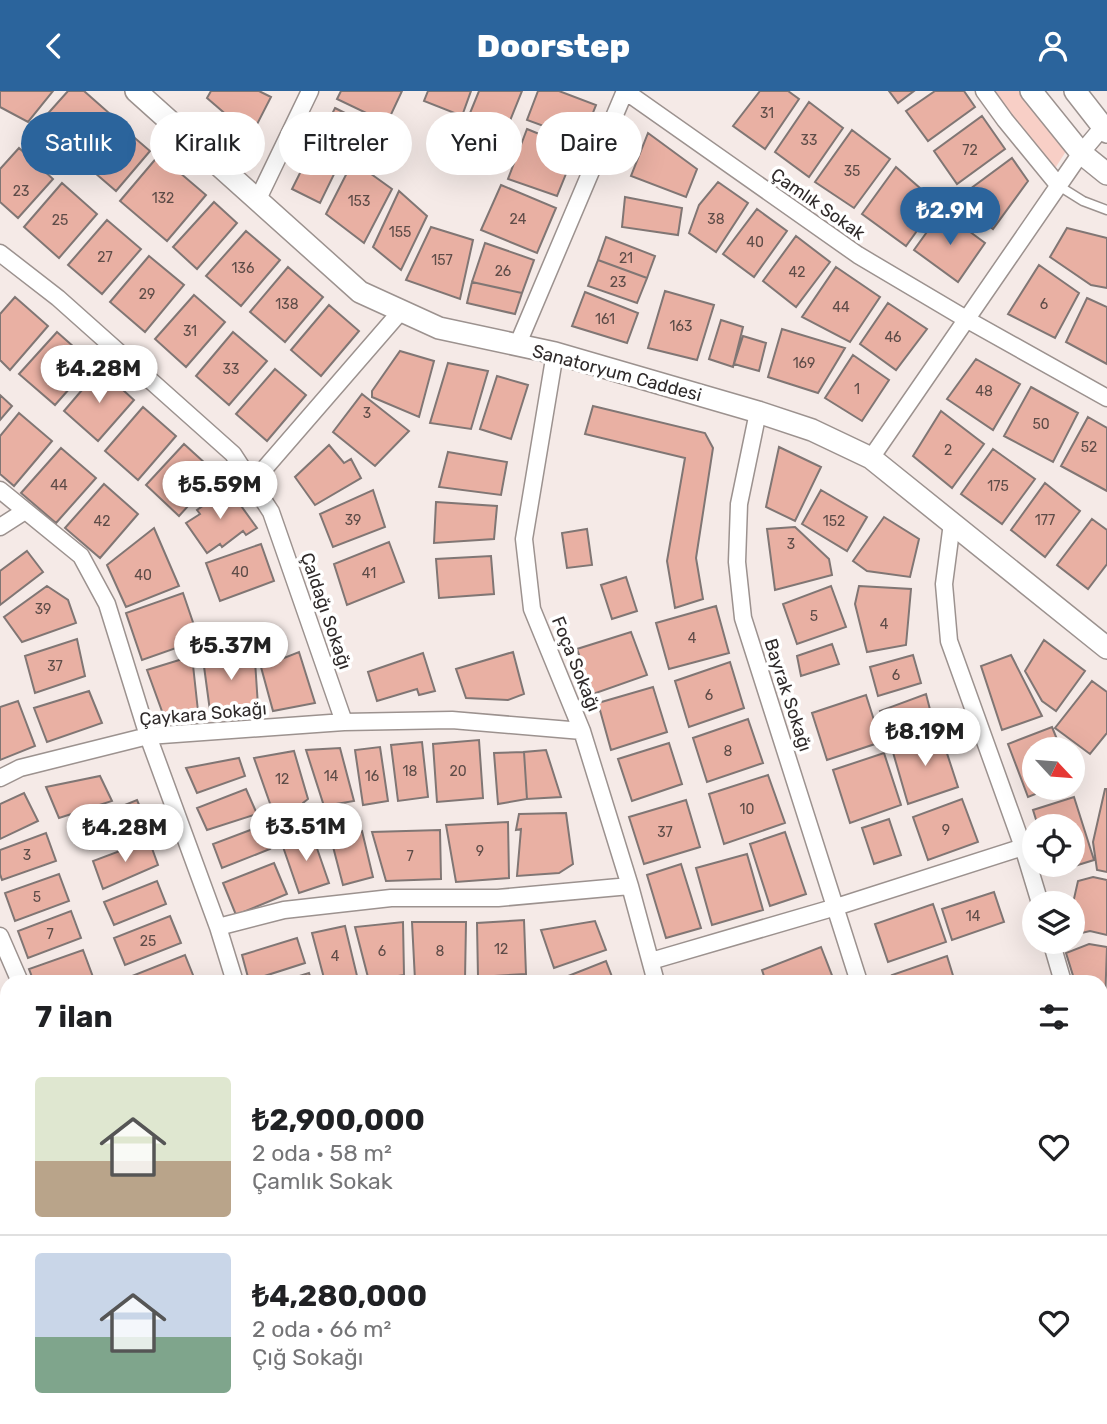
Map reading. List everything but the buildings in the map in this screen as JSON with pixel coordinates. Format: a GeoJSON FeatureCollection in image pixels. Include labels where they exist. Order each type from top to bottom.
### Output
{"type":"FeatureCollection","features":[{"type":"Feature","properties":{"kind":"main road","name":"Sanatoryum Caddesi"},"geometry":{"type":"LineString","coordinates":[[136,91],[360,292],[439,328],[555,353],[758,412],[812,430],[871,457],[1107,649]]}},
{"type":"Feature","properties":{"kind":"main road"},"geometry":{"type":"LineString","coordinates":[[1031,91],[1081,153],[1107,174]]}},
{"type":"Feature","properties":{"kind":"main road"},"geometry":{"type":"LineString","coordinates":[[1075,91],[1105,130]]}},
{"type":"Feature","properties":{"kind":"street"},"geometry":{"type":"LineString","coordinates":[[257,201],[310,91]]}},
{"type":"Feature","properties":{"kind":"street"},"geometry":{"type":"LineString","coordinates":[[517,346],[625,91]]}},
{"type":"Feature","properties":{"kind":"street","name":"Çamlık Sokak"},"geometry":{"type":"LineString","coordinates":[[625,91],[858,255],[1107,398]]}},
{"type":"Feature","properties":{"kind":"street"},"geometry":{"type":"LineString","coordinates":[[984,91],[1004,120],[1059,186]]}},
{"type":"Feature","properties":{"kind":"street"},"geometry":{"type":"LineString","coordinates":[[871,457],[1081,153],[1105,130]]}},
{"type":"Feature","properties":{"kind":"street","name":"Çaldağı Sokağı"},"geometry":{"type":"LineString","coordinates":[[0,253],[58,298],[233,454],[271,512],[344,722]]}},
{"type":"Feature","properties":{"kind":"street"},"geometry":{"type":"LineString","coordinates":[[252,483],[401,311]]}},
{"type":"Feature","properties":{"kind":"street","name":"Foça Sokağı"},"geometry":{"type":"LineString","coordinates":[[555,353],[524,539],[533,608],[582,731],[654,975]]}},
{"type":"Feature","properties":{"kind":"street","name":"Bayrak Sokağı"},"geometry":{"type":"LineString","coordinates":[[758,412],[739,504],[737,562],[743,618],[857,975]]}},
{"type":"Feature","properties":{"kind":"street"},"geometry":{"type":"LineString","coordinates":[[0,490],[81,557],[107,604],[148,736],[233,975]]}},
{"type":"Feature","properties":{"kind":"street"},"geometry":{"type":"LineString","coordinates":[[0,527],[25,511]]}},
{"type":"Feature","properties":{"kind":"street"},"geometry":{"type":"LineString","coordinates":[[952,523],[944,583],[949,641],[1022,844]]}},
{"type":"Feature","properties":{"kind":"street","name":"Çaykara Sokağı"},"geometry":{"type":"LineString","coordinates":[[0,778],[20,768],[148,736],[344,722],[452,720],[582,731]]}},
{"type":"Feature","properties":{"kind":"street"},"geometry":{"type":"LineString","coordinates":[[651,961],[836,907],[1022,847]]}},
{"type":"Feature","properties":{"kind":"street"},"geometry":{"type":"LineString","coordinates":[[218,927],[284,910],[391,898],[498,898],[630,886]]}},
{"type":"Feature","properties":{"kind":"street"},"geometry":{"type":"LineString","coordinates":[[0,936],[17,975]]}},
{"type":"Feature","properties":{"kind":"street"},"geometry":{"type":"LineString","coordinates":[[1055,954],[1061,975]]}},
{"type":"Feature","properties":{"kind":"lane"},"geometry":{"type":"LineString","coordinates":[[1059,186],[1083,201],[1107,210]]}},
{"type":"Feature","properties":{"kind":"shaded area"},"geometry":{"type":"Polygon","coordinates":[[[993,91],[1023,91],[1068,148],[1054,170],[993,91]]]}}]}
